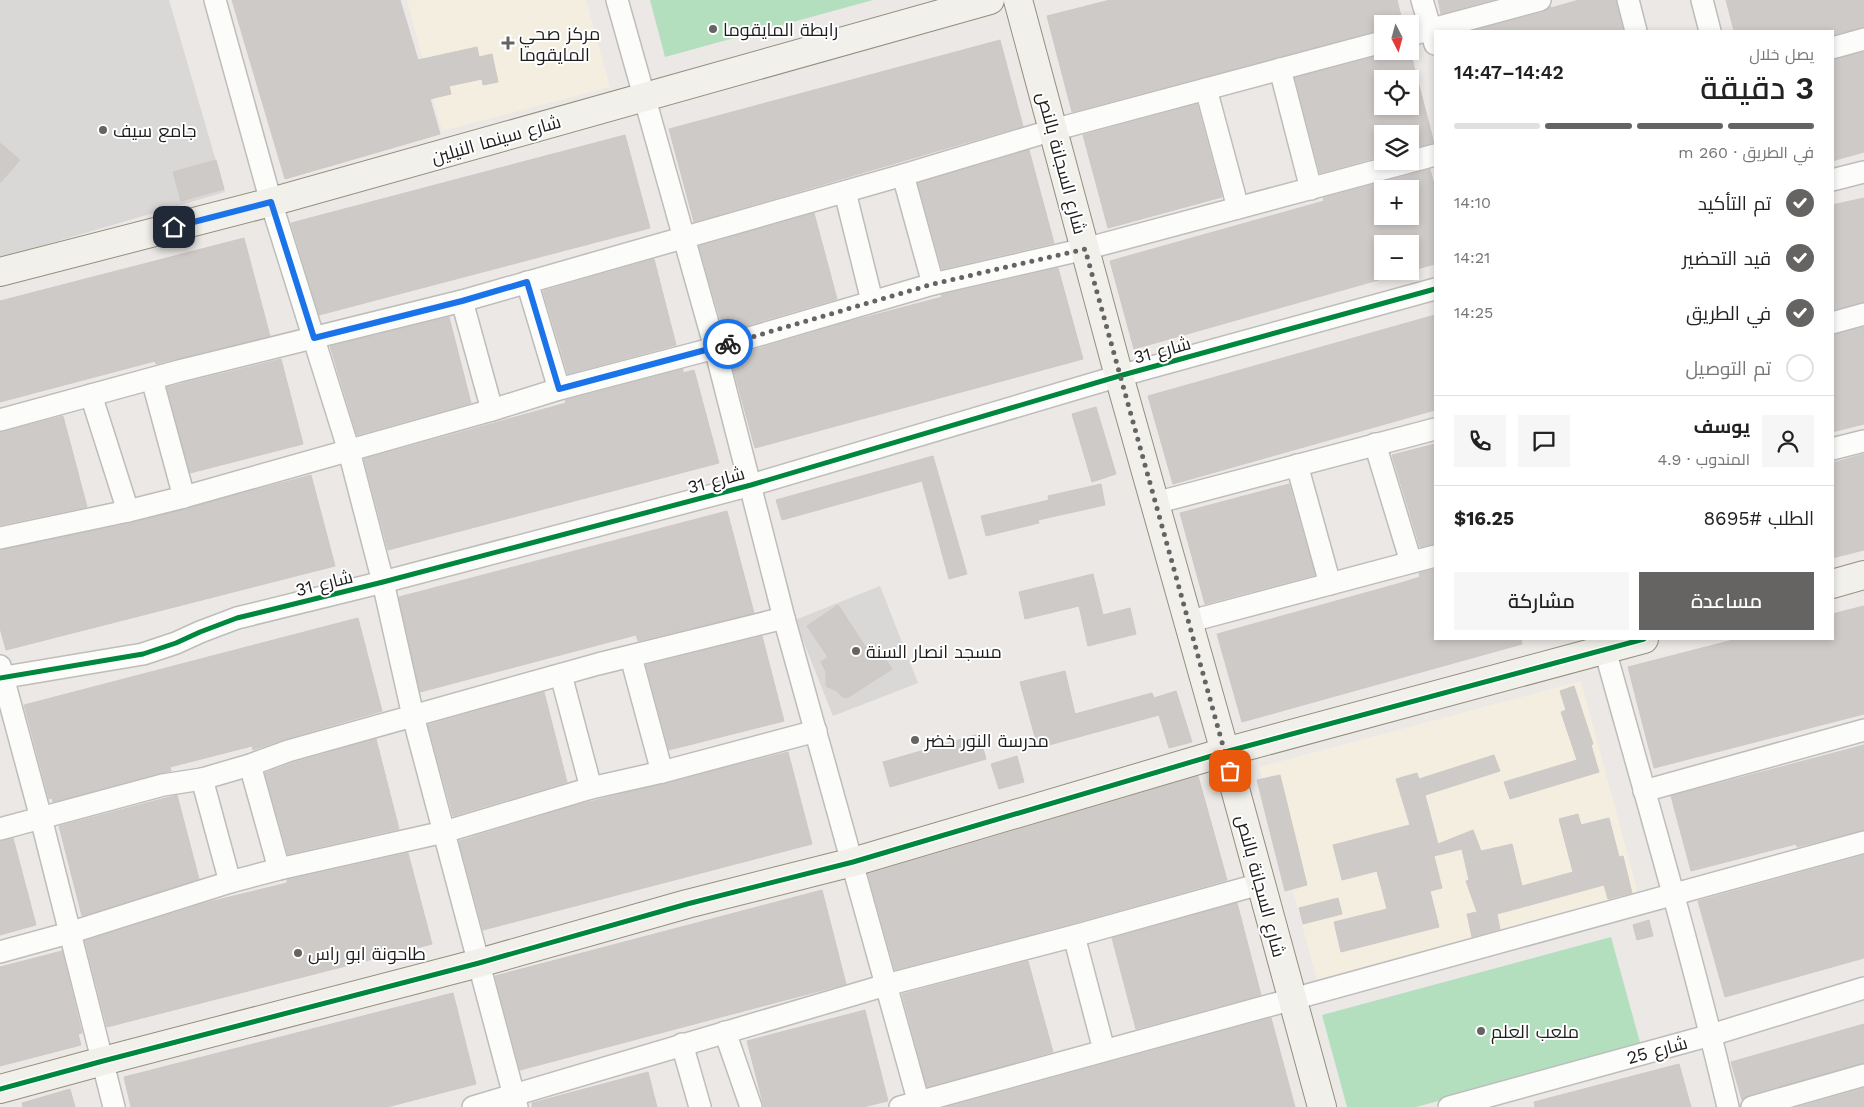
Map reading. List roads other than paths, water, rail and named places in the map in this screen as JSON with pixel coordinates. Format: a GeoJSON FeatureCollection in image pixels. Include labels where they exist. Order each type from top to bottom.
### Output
{"type":"FeatureCollection","features":[{"type":"Feature","properties":{"kind":"street"},"geometry":{"type":"LineString","coordinates":[[215,0],[271,202],[348,451],[383,582],[414,716],[516,1101]]}},
{"type":"Feature","properties":{"kind":"street"},"geometry":{"type":"LineString","coordinates":[[617,0],[715,348],[784,618],[886,985],[913,1105],[1104,1050],[1864,842]]}},
{"type":"Feature","properties":{"kind":"street","name":"شارع سينما النيلين"},"geometry":{"type":"LineString","coordinates":[[0,272],[271,202],[990,0]]}},
{"type":"Feature","properties":{"kind":"street","name":"شارع السجانة بالنص"},"geometry":{"type":"LineString","coordinates":[[1018,0],[1119,376],[1225,752],[1322,1107]]}},
{"type":"Feature","properties":{"kind":"street"},"geometry":{"type":"LineString","coordinates":[[1419,36],[1433,37],[1422,0]]}},
{"type":"Feature","properties":{"kind":"street"},"geometry":{"type":"LineString","coordinates":[[1453,30],[1540,0]]}},
{"type":"Feature","properties":{"kind":"street"},"geometry":{"type":"LineString","coordinates":[[1628,0],[1636,30]]}},
{"type":"Feature","properties":{"kind":"street"},"geometry":{"type":"LineString","coordinates":[[1702,0],[1710,30]]}},
{"type":"Feature","properties":{"kind":"street"},"geometry":{"type":"LineString","coordinates":[[1834,47],[1864,39]]}},
{"type":"Feature","properties":{"kind":"street"},"geometry":{"type":"LineString","coordinates":[[0,420],[152,379],[462,301],[845,192],[1053,130],[1374,44]]}},
{"type":"Feature","properties":{"kind":"street"},"geometry":{"type":"LineString","coordinates":[[1280,69],[1310,189]]}},
{"type":"Feature","properties":{"kind":"street"},"geometry":{"type":"LineString","coordinates":[[1206,89],[1238,208]]}},
{"type":"Feature","properties":{"kind":"street"},"geometry":{"type":"LineString","coordinates":[[0,538],[184,497],[492,410],[559,389],[715,348],[933,284],[1085,249],[1434,155]]}},
{"type":"Feature","properties":{"kind":"street"},"geometry":{"type":"LineString","coordinates":[[1834,180],[1864,172]]}},
{"type":"Feature","properties":{"kind":"street"},"geometry":{"type":"LineString","coordinates":[[903,175],[933,284]]}},
{"type":"Feature","properties":{"kind":"street"},"geometry":{"type":"LineString","coordinates":[[845,192],[872,301]]}},
{"type":"Feature","properties":{"kind":"street"},"geometry":{"type":"LineString","coordinates":[[527,282],[559,389]]}},
{"type":"Feature","properties":{"kind":"street","name":"شارع 31"},"geometry":{"type":"LineString","coordinates":[[1,673],[143,654],[176,643],[237,618],[383,582],[751,485],[1119,376],[1434,289]]}},
{"type":"Feature","properties":{"kind":"street"},"geometry":{"type":"LineString","coordinates":[[462,301],[492,410]]}},
{"type":"Feature","properties":{"kind":"street"},"geometry":{"type":"LineString","coordinates":[[1834,322],[1864,314]]}},
{"type":"Feature","properties":{"kind":"street"},"geometry":{"type":"LineString","coordinates":[[152,379],[184,497]]}},
{"type":"Feature","properties":{"kind":"street"},"geometry":{"type":"LineString","coordinates":[[91,395],[128,511]]}},
{"type":"Feature","properties":{"kind":"street"},"geometry":{"type":"LineString","coordinates":[[1155,503],[1434,428]]}},
{"type":"Feature","properties":{"kind":"street"},"geometry":{"type":"LineString","coordinates":[[1834,448],[1864,441]]}},
{"type":"Feature","properties":{"kind":"street"},"geometry":{"type":"LineString","coordinates":[[1375,444],[1411,562]]}},
{"type":"Feature","properties":{"kind":"street"},"geometry":{"type":"LineString","coordinates":[[1298,465],[1330,584]]}},
{"type":"Feature","properties":{"kind":"street"},"geometry":{"type":"LineString","coordinates":[[1187,622],[1434,556]]}},
{"type":"Feature","properties":{"kind":"street"},"geometry":{"type":"LineString","coordinates":[[1834,583],[1864,575]]}},
{"type":"Feature","properties":{"kind":"street"},"geometry":{"type":"LineString","coordinates":[[0,829],[163,785],[202,779],[250,765],[288,751],[561,675],[784,618]]}},
{"type":"Feature","properties":{"kind":"street"},"geometry":{"type":"LineString","coordinates":[[0,1089],[103,1060],[479,963],[687,904],[852,862],[1225,752],[1603,644],[1636,640]]}},
{"type":"Feature","properties":{"kind":"street"},"geometry":{"type":"LineString","coordinates":[[1603,644],[1674,894],[1728,1107]]}},
{"type":"Feature","properties":{"kind":"street"},"geometry":{"type":"LineString","coordinates":[[631,657],[662,772]]}},
{"type":"Feature","properties":{"kind":"street"},"geometry":{"type":"LineString","coordinates":[[1,673],[41,818],[114,1107]]}},
{"type":"Feature","properties":{"kind":"street"},"geometry":{"type":"LineString","coordinates":[[561,675],[591,788]]}},
{"type":"Feature","properties":{"kind":"street"},"geometry":{"type":"LineString","coordinates":[[0,952],[69,933],[230,882],[279,869],[444,832],[591,788],[662,772],[816,730]]}},
{"type":"Feature","properties":{"kind":"street"},"geometry":{"type":"LineString","coordinates":[[1644,791],[1864,730]]}},
{"type":"Feature","properties":{"kind":"street"},"geometry":{"type":"LineString","coordinates":[[250,765],[279,869]]}},
{"type":"Feature","properties":{"kind":"street"},"geometry":{"type":"LineString","coordinates":[[202,779],[230,882]]}},
{"type":"Feature","properties":{"kind":"street"},"geometry":{"type":"LineString","coordinates":[[473,1107],[516,1101],[682,1044],[886,985],[1074,936],[1260,884]]}},
{"type":"Feature","properties":{"kind":"street"},"geometry":{"type":"LineString","coordinates":[[1074,936],[1104,1050]]}},
{"type":"Feature","properties":{"kind":"street","name":"شارع 25"},"geometry":{"type":"LineString","coordinates":[[1449,1107],[1711,1035],[1864,988]]}},
{"type":"Feature","properties":{"kind":"street"},"geometry":{"type":"LineString","coordinates":[[725,1032],[751,1107]]}},
{"type":"Feature","properties":{"kind":"street"},"geometry":{"type":"LineString","coordinates":[[682,1044],[700,1107]]}},
{"type":"Feature","properties":{"kind":"street"},"geometry":{"type":"LineString","coordinates":[[1752,1107],[1864,1075]]}},
{"type":"Feature","properties":{"kind":"place","name":"رابطة المايقوما"},"geometry":{"type":"Point","coordinates":[713,29]}},
{"type":"Feature","properties":{"kind":"place","name":"مركز صحي المايقوما"},"geometry":{"type":"Point","coordinates":[508,43]}},
{"type":"Feature","properties":{"kind":"place","name":"جامع سيف"},"geometry":{"type":"Point","coordinates":[103,130]}},
{"type":"Feature","properties":{"kind":"place","name":"مسجد انصار السنة"},"geometry":{"type":"Point","coordinates":[856,651]}},
{"type":"Feature","properties":{"kind":"place","name":"مدرسة النور خضر"},"geometry":{"type":"Point","coordinates":[915,740]}},
{"type":"Feature","properties":{"kind":"place","name":"طاحونة ابو راس"},"geometry":{"type":"Point","coordinates":[298,953]}},
{"type":"Feature","properties":{"kind":"place","name":"ملعب العلم"},"geometry":{"type":"Point","coordinates":[1481,1031]}}]}
